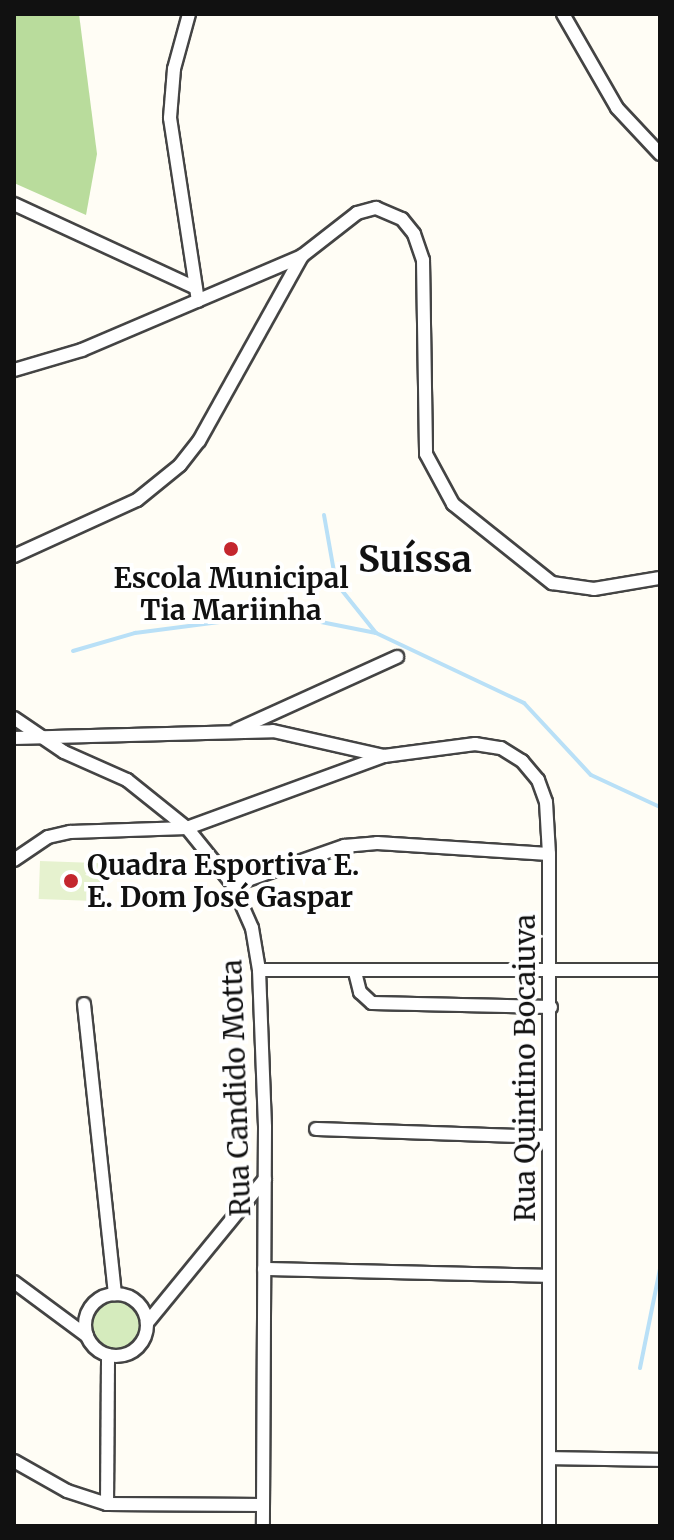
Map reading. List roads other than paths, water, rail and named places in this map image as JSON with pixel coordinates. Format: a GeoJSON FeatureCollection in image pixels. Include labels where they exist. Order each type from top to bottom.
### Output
{"type":"FeatureCollection","features":[{"type":"Feature","properties":{"kind":"street"},"geometry":{"type":"LineString","coordinates":[[189,14],[174,69],[170,118],[197,295]]}},
{"type":"Feature","properties":{"kind":"street"},"geometry":{"type":"LineString","coordinates":[[563,14],[617,108],[660,156]]}},
{"type":"Feature","properties":{"kind":"street"},"geometry":{"type":"LineString","coordinates":[[660,137],[660,156]]}},
{"type":"Feature","properties":{"kind":"street"},"geometry":{"type":"LineString","coordinates":[[14,204],[197,295]]}},
{"type":"Feature","properties":{"kind":"street"},"geometry":{"type":"LineString","coordinates":[[14,370],[82,350],[197,295],[302,256],[357,213],[376,208],[402,219],[423,260],[426,454],[453,504],[552,583],[594,589],[660,578]]}},
{"type":"Feature","properties":{"kind":"street"},"geometry":{"type":"LineString","coordinates":[[14,556],[137,500],[180,465],[199,441],[302,256]]}},
{"type":"Feature","properties":{"kind":"street"},"geometry":{"type":"LineString","coordinates":[[233,731],[397,657]]}},
{"type":"Feature","properties":{"kind":"street","name":"Rua Candido Motta"},"geometry":{"type":"LineString","coordinates":[[14,718],[40,737],[127,780],[187,828],[233,885],[252,928],[259,970],[265,1179],[263,1526]]}},
{"type":"Feature","properties":{"kind":"street"},"geometry":{"type":"LineString","coordinates":[[14,738],[233,731],[306,735],[384,756]]}},
{"type":"Feature","properties":{"kind":"street","name":"Rua Quintino Bocaiuva"},"geometry":{"type":"LineString","coordinates":[[384,756],[475,744],[501,748],[522,761],[538,780],[546,802],[551,974],[548,1137],[549,1526]]}},
{"type":"Feature","properties":{"kind":"street"},"geometry":{"type":"LineString","coordinates":[[14,860],[48,837],[70,832],[187,828],[384,756]]}},
{"type":"Feature","properties":{"kind":"street"},"geometry":{"type":"LineString","coordinates":[[233,885],[355,845],[413,843],[549,854]]}},
{"type":"Feature","properties":{"kind":"street"},"geometry":{"type":"LineString","coordinates":[[259,970],[551,974],[660,970]]}},
{"type":"Feature","properties":{"kind":"street"},"geometry":{"type":"LineString","coordinates":[[355,972],[360,992],[372,1003],[551,1007]]}},
{"type":"Feature","properties":{"kind":"street"},"geometry":{"type":"LineString","coordinates":[[84,1004],[115,1294]]}},
{"type":"Feature","properties":{"kind":"street"},"geometry":{"type":"LineString","coordinates":[[316,1129],[548,1137]]}},
{"type":"Feature","properties":{"kind":"street"},"geometry":{"type":"LineString","coordinates":[[108,1355],[135,1349],[147,1323],[265,1179]]}},
{"type":"Feature","properties":{"kind":"street"},"geometry":{"type":"LineString","coordinates":[[264,1269],[548,1276]]}},
{"type":"Feature","properties":{"kind":"street"},"geometry":{"type":"LineString","coordinates":[[14,1282],[108,1355],[107,1504]]}},
{"type":"Feature","properties":{"kind":"street"},"geometry":{"type":"LineString","coordinates":[[115,1294],[140,1305],[147,1323]]}},
{"type":"Feature","properties":{"kind":"street"},"geometry":{"type":"LineString","coordinates":[[87,1336],[90,1308],[115,1294]]}},
{"type":"Feature","properties":{"kind":"street"},"geometry":{"type":"LineString","coordinates":[[550,1458],[660,1460]]}},
{"type":"Feature","properties":{"kind":"street"},"geometry":{"type":"LineString","coordinates":[[14,1461],[77,1495],[107,1504],[263,1505]]}},
{"type":"Feature","properties":{"kind":"waterway"},"geometry":{"type":"LineString","coordinates":[[324,515],[336,583],[376,633]]}},
{"type":"Feature","properties":{"kind":"waterway"},"geometry":{"type":"LineString","coordinates":[[73,651],[135,633],[281,614],[376,633],[524,703],[591,775],[660,807]]}},
{"type":"Feature","properties":{"kind":"waterway"},"geometry":{"type":"LineString","coordinates":[[640,1368],[660,1269]]}},
{"type":"Feature","properties":{"kind":"place","name":"Escola Municipal Tia Mariinha"},"geometry":{"type":"Point","coordinates":[231,549]}},
{"type":"Feature","properties":{"kind":"place","name":"Quadra Esportiva E. E. Dom José Gaspar"},"geometry":{"type":"Point","coordinates":[71,881]}},
{"type":"Feature","properties":{"kind":"district","name":"Suíssa"},"geometry":{"type":"Point","coordinates":[415,560]}}]}
